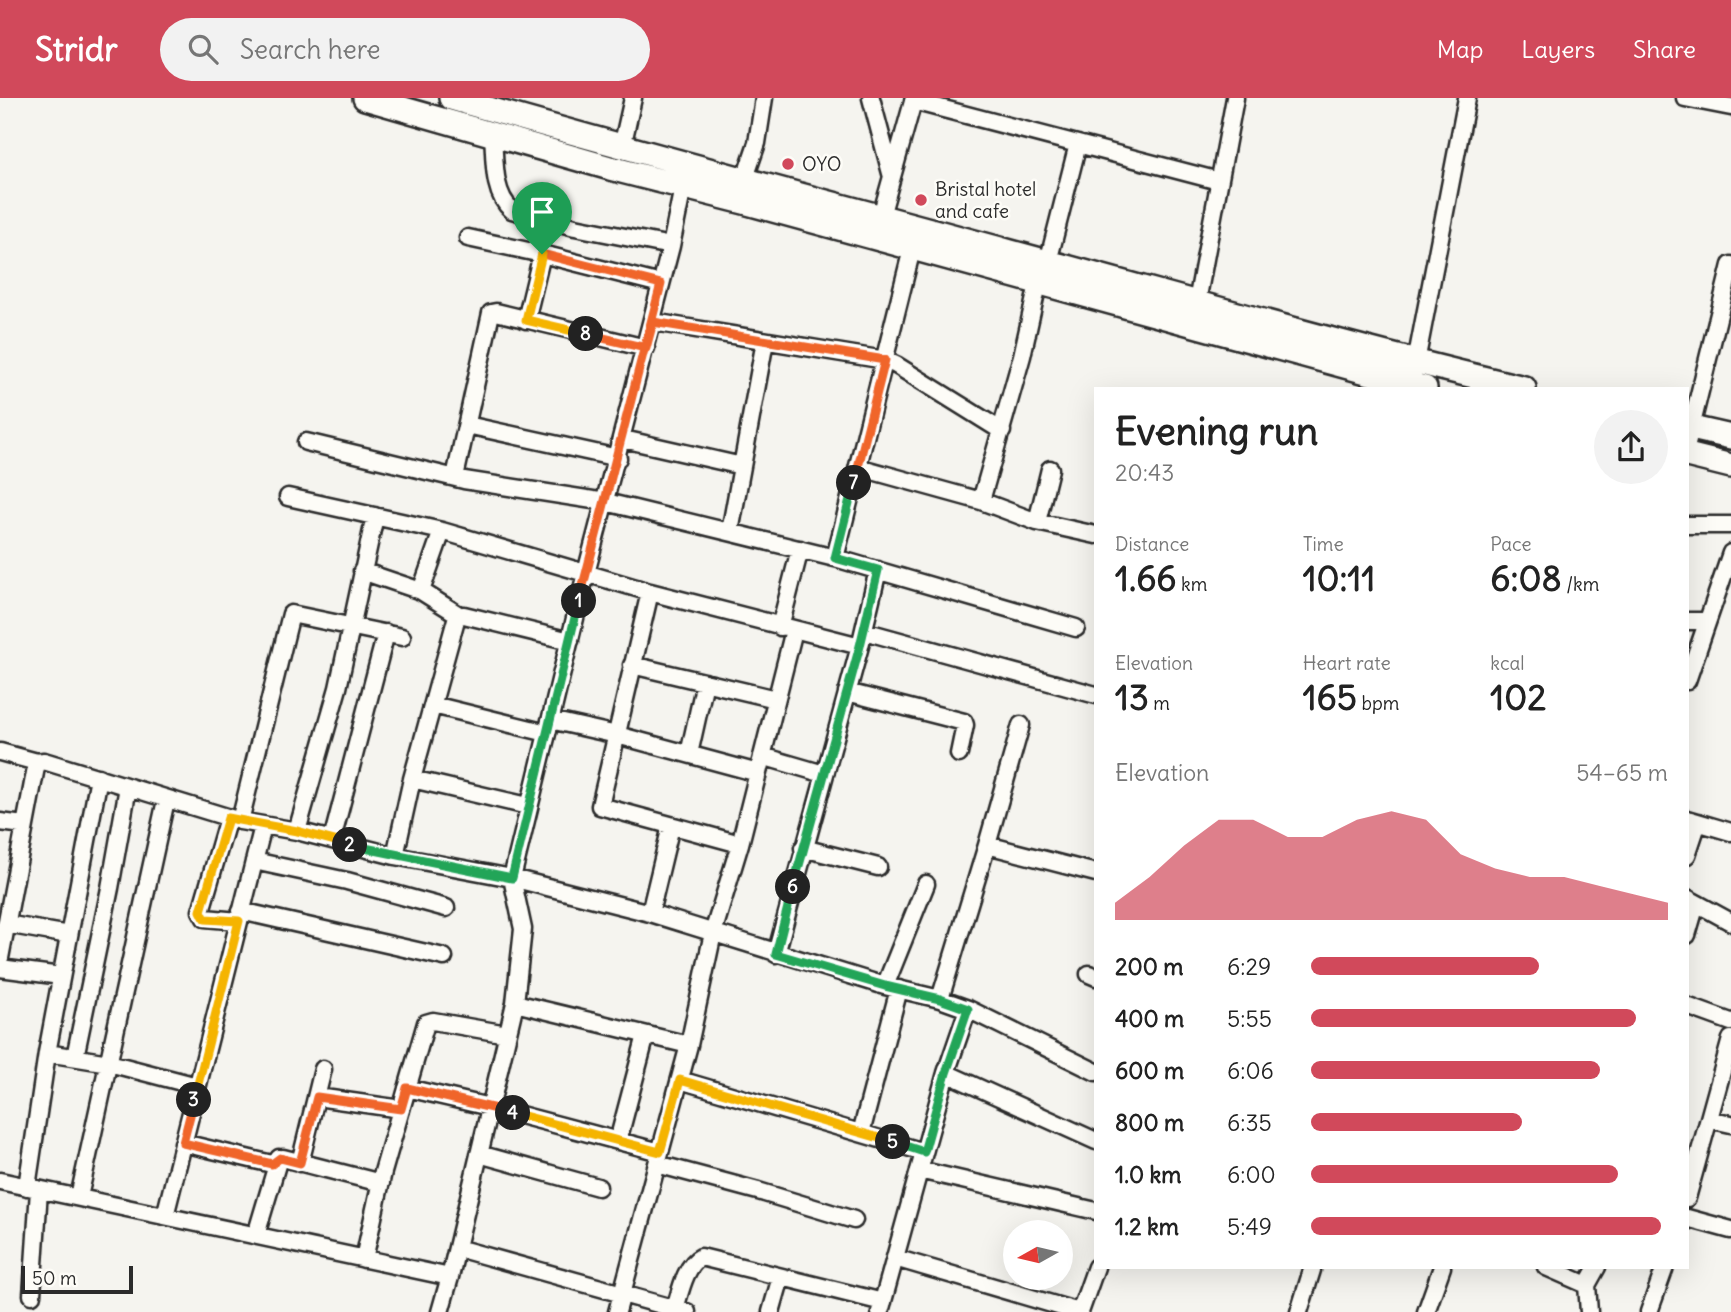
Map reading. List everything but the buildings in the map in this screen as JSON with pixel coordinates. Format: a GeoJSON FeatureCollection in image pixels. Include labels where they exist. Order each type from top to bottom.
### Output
{"type":"FeatureCollection","features":[{"type":"Feature","properties":{"kind":"highway"},"geometry":{"type":"LineString","coordinates":[[365,98],[1417,386]]}},
{"type":"Feature","properties":{"kind":"highway"},"geometry":{"type":"LineString","coordinates":[[451,98],[1416,362],[1520,387]]}},
{"type":"Feature","properties":{"kind":"highway"},"geometry":{"type":"LineString","coordinates":[[1689,433],[1731,437]]}},
{"type":"Feature","properties":{"kind":"highway"},"geometry":{"type":"LineString","coordinates":[[1689,456],[1731,466]]}},
{"type":"Feature","properties":{"kind":"street"},"geometry":{"type":"LineString","coordinates":[[622,146],[633,98]]}},
{"type":"Feature","properties":{"kind":"street"},"geometry":{"type":"LineString","coordinates":[[745,178],[757,142],[764,98]]}},
{"type":"Feature","properties":{"kind":"street"},"geometry":{"type":"LineString","coordinates":[[871,98],[892,177]]}},
{"type":"Feature","properties":{"kind":"street"},"geometry":{"type":"LineString","coordinates":[[1197,302],[1235,98]]}},
{"type":"Feature","properties":{"kind":"street"},"geometry":{"type":"LineString","coordinates":[[1417,386],[1416,362],[1467,98]]}},
{"type":"Feature","properties":{"kind":"street"},"geometry":{"type":"LineString","coordinates":[[1685,98],[1731,107]]}},
{"type":"Feature","properties":{"kind":"street"},"geometry":{"type":"LineString","coordinates":[[881,216],[913,99],[1219,181]]}},
{"type":"Feature","properties":{"kind":"street"},"geometry":{"type":"LineString","coordinates":[[493,134],[498,187],[507,206],[512,210],[671,246]]}},
{"type":"Feature","properties":{"kind":"street"},"geometry":{"type":"LineString","coordinates":[[1048,262],[1077,144]]}},
{"type":"Feature","properties":{"kind":"street"},"geometry":{"type":"LineString","coordinates":[[440,1312],[515,1003],[523,929],[512,878],[586,573],[653,322],[683,187]]}},
{"type":"Feature","properties":{"kind":"street"},"geometry":{"type":"LineString","coordinates":[[468,238],[661,284]]}},
{"type":"Feature","properties":{"kind":"street"},"geometry":{"type":"LineString","coordinates":[[835,558],[912,249]]}},
{"type":"Feature","properties":{"kind":"street"},"geometry":{"type":"LineString","coordinates":[[526,320],[542,254]]}},
{"type":"Feature","properties":{"kind":"street"},"geometry":{"type":"LineString","coordinates":[[1689,430],[1727,299],[1731,265]]}},
{"type":"Feature","properties":{"kind":"street"},"geometry":{"type":"LineString","coordinates":[[981,501],[1002,431],[1038,284]]}},
{"type":"Feature","properties":{"kind":"street"},"geometry":{"type":"LineString","coordinates":[[455,477],[491,313],[646,348]]}},
{"type":"Feature","properties":{"kind":"street"},"geometry":{"type":"LineString","coordinates":[[653,322],[885,360],[1002,431]]}},
{"type":"Feature","properties":{"kind":"street"},"geometry":{"type":"LineString","coordinates":[[730,532],[765,341]]}},
{"type":"Feature","properties":{"kind":"street"},"geometry":{"type":"LineString","coordinates":[[467,425],[618,458]]}},
{"type":"Feature","properties":{"kind":"street"},"geometry":{"type":"LineString","coordinates":[[623,439],[742,466]]}},
{"type":"Feature","properties":{"kind":"street"},"geometry":{"type":"LineString","coordinates":[[306,442],[455,477],[606,502],[835,558],[1076,628]]}},
{"type":"Feature","properties":{"kind":"street"},"geometry":{"type":"LineString","coordinates":[[858,467],[981,501],[1037,522],[1094,535]]}},
{"type":"Feature","properties":{"kind":"street"},"geometry":{"type":"LineString","coordinates":[[1037,522],[1050,469]]}},
{"type":"Feature","properties":{"kind":"street"},"geometry":{"type":"LineString","coordinates":[[288,497],[442,531],[650,592],[787,628],[862,638],[1094,695]]}},
{"type":"Feature","properties":{"kind":"street"},"geometry":{"type":"LineString","coordinates":[[297,831],[338,688],[375,516]]}},
{"type":"Feature","properties":{"kind":"street"},"geometry":{"type":"LineString","coordinates":[[1689,525],[1731,525]]}},
{"type":"Feature","properties":{"kind":"street"},"geometry":{"type":"LineString","coordinates":[[421,591],[442,531]]}},
{"type":"Feature","properties":{"kind":"street"},"geometry":{"type":"LineString","coordinates":[[617,1312],[680,1080],[713,933],[740,844],[776,699],[800,549]]}},
{"type":"Feature","properties":{"kind":"street"},"geometry":{"type":"LineString","coordinates":[[1689,675],[1731,553]]}},
{"type":"Feature","properties":{"kind":"street"},"geometry":{"type":"LineString","coordinates":[[776,954],[878,570]]}},
{"type":"Feature","properties":{"kind":"street"},"geometry":{"type":"LineString","coordinates":[[362,571],[421,591],[459,615],[570,640]]}},
{"type":"Feature","properties":{"kind":"street"},"geometry":{"type":"LineString","coordinates":[[650,592],[601,808],[740,844]]}},
{"type":"Feature","properties":{"kind":"street"},"geometry":{"type":"LineString","coordinates":[[402,637],[351,624],[291,614],[234,820],[201,911],[205,919],[240,916],[444,957]]}},
{"type":"Feature","properties":{"kind":"street"},"geometry":{"type":"LineString","coordinates":[[396,856],[412,779],[455,619],[459,615]]}},
{"type":"Feature","properties":{"kind":"street"},"geometry":{"type":"LineString","coordinates":[[1689,621],[1707,621]]}},
{"type":"Feature","properties":{"kind":"street"},"geometry":{"type":"LineString","coordinates":[[332,840],[386,633]]}},
{"type":"Feature","properties":{"kind":"street"},"geometry":{"type":"LineString","coordinates":[[632,665],[776,699]]}},
{"type":"Feature","properties":{"kind":"street"},"geometry":{"type":"LineString","coordinates":[[689,754],[705,682]]}},
{"type":"Feature","properties":{"kind":"street"},"geometry":{"type":"LineString","coordinates":[[847,692],[964,722],[959,754]]}},
{"type":"Feature","properties":{"kind":"street"},"geometry":{"type":"LineString","coordinates":[[433,705],[548,727],[617,735],[758,773]]}},
{"type":"Feature","properties":{"kind":"street"},"geometry":{"type":"LineString","coordinates":[[940,999],[1021,725]]}},
{"type":"Feature","properties":{"kind":"street"},"geometry":{"type":"LineString","coordinates":[[0,752],[37,762],[44,761],[234,820],[297,831],[396,856],[512,878],[650,913],[776,954],[940,999],[968,1009],[1094,1071]]}},
{"type":"Feature","properties":{"kind":"street"},"geometry":{"type":"LineString","coordinates":[[762,755],[824,774]]}},
{"type":"Feature","properties":{"kind":"street"},"geometry":{"type":"LineString","coordinates":[[0,958],[37,762]]}},
{"type":"Feature","properties":{"kind":"street"},"geometry":{"type":"LineString","coordinates":[[32,1295],[33,1188],[47,1053],[99,778]]}},
{"type":"Feature","properties":{"kind":"street"},"geometry":{"type":"LineString","coordinates":[[412,779],[528,806]]}},
{"type":"Feature","properties":{"kind":"street"},"geometry":{"type":"LineString","coordinates":[[75,1057],[128,787]]}},
{"type":"Feature","properties":{"kind":"street"},"geometry":{"type":"LineString","coordinates":[[79,1197],[166,800]]}},
{"type":"Feature","properties":{"kind":"street"},"geometry":{"type":"LineString","coordinates":[[1689,843],[1693,820],[1731,832]]}},
{"type":"Feature","properties":{"kind":"street"},"geometry":{"type":"LineString","coordinates":[[0,822],[24,825]]}},
{"type":"Feature","properties":{"kind":"street"},"geometry":{"type":"LineString","coordinates":[[165,1216],[263,826]]}},
{"type":"Feature","properties":{"kind":"street"},"geometry":{"type":"LineString","coordinates":[[650,913],[671,826]]}},
{"type":"Feature","properties":{"kind":"street"},"geometry":{"type":"LineString","coordinates":[[987,845],[1094,872]]}},
{"type":"Feature","properties":{"kind":"street"},"geometry":{"type":"LineString","coordinates":[[803,848],[878,867]]}},
{"type":"Feature","properties":{"kind":"street"},"geometry":{"type":"LineString","coordinates":[[254,860],[347,881],[446,908]]}},
{"type":"Feature","properties":{"kind":"street"},"geometry":{"type":"LineString","coordinates":[[861,1133],[892,988],[926,884]]}},
{"type":"Feature","properties":{"kind":"street"},"geometry":{"type":"LineString","coordinates":[[1691,901],[1731,922]]}},
{"type":"Feature","properties":{"kind":"street"},"geometry":{"type":"LineString","coordinates":[[4,927],[69,934]]}},
{"type":"Feature","properties":{"kind":"street"},"geometry":{"type":"LineString","coordinates":[[0,968],[61,976]]}},
{"type":"Feature","properties":{"kind":"street"},"geometry":{"type":"LineString","coordinates":[[515,1003],[689,1045]]}},
{"type":"Feature","properties":{"kind":"street"},"geometry":{"type":"LineString","coordinates":[[1689,1007],[1731,1022]]}},
{"type":"Feature","properties":{"kind":"street"},"geometry":{"type":"LineString","coordinates":[[457,1248],[681,1310],[688,1272],[698,1258],[781,1277],[881,1307],[946,1073],[968,1009]]}},
{"type":"Feature","properties":{"kind":"street"},"geometry":{"type":"LineString","coordinates":[[364,1259],[381,1183],[426,1023],[433,1021],[507,1034]]}},
{"type":"Feature","properties":{"kind":"street"},"geometry":{"type":"LineString","coordinates":[[618,1141],[646,1035]]}},
{"type":"Feature","properties":{"kind":"street"},"geometry":{"type":"LineString","coordinates":[[1689,1191],[1731,1039]]}},
{"type":"Feature","properties":{"kind":"street"},"geometry":{"type":"LineString","coordinates":[[47,1053],[109,1063],[197,1086]]}},
{"type":"Feature","properties":{"kind":"street"},"geometry":{"type":"LineString","coordinates":[[300,1163],[323,1069]]}},
{"type":"Feature","properties":{"kind":"street"},"geometry":{"type":"LineString","coordinates":[[946,1073],[1094,1140]]}},
{"type":"Feature","properties":{"kind":"street"},"geometry":{"type":"LineString","coordinates":[[680,1080],[924,1152]]}},
{"type":"Feature","properties":{"kind":"street"},"geometry":{"type":"LineString","coordinates":[[407,1088],[618,1141],[658,1158],[854,1220]]}},
{"type":"Feature","properties":{"kind":"street"},"geometry":{"type":"LineString","coordinates":[[317,1097],[401,1109]]}},
{"type":"Feature","properties":{"kind":"street"},"geometry":{"type":"LineString","coordinates":[[1709,1119],[1731,1124]]}},
{"type":"Feature","properties":{"kind":"street"},"geometry":{"type":"LineString","coordinates":[[183,1143],[272,1164],[279,1158]]}},
{"type":"Feature","properties":{"kind":"street"},"geometry":{"type":"LineString","coordinates":[[479,1154],[598,1187]]}},
{"type":"Feature","properties":{"kind":"street"},"geometry":{"type":"LineString","coordinates":[[279,1158],[381,1183]]}},
{"type":"Feature","properties":{"kind":"street"},"geometry":{"type":"LineString","coordinates":[[256,1235],[279,1158]]}},
{"type":"Feature","properties":{"kind":"street"},"geometry":{"type":"LineString","coordinates":[[919,1170],[1094,1212]]}},
{"type":"Feature","properties":{"kind":"street"},"geometry":{"type":"LineString","coordinates":[[0,1181],[450,1278]]}},
{"type":"Feature","properties":{"kind":"street"},"geometry":{"type":"LineString","coordinates":[[1689,1219],[1731,1230]]}},
{"type":"Feature","properties":{"kind":"street"},"geometry":{"type":"LineString","coordinates":[[895,1258],[1079,1312],[1095,1269]]}},
{"type":"Feature","properties":{"kind":"street"},"geometry":{"type":"LineString","coordinates":[[1426,1312],[1441,1269]]}},
{"type":"Feature","properties":{"kind":"street"},"geometry":{"type":"LineString","coordinates":[[1551,1269],[1587,1285]]}},
{"type":"Feature","properties":{"kind":"street"},"geometry":{"type":"LineString","coordinates":[[1589,1312],[1587,1285],[1596,1269]]}},
{"type":"Feature","properties":{"kind":"street"},"geometry":{"type":"LineString","coordinates":[[1649,1312],[1664,1269]]}},
{"type":"Feature","properties":{"kind":"street"},"geometry":{"type":"LineString","coordinates":[[1299,1312],[1311,1270]]}},
{"type":"Feature","properties":{"kind":"street"},"geometry":{"type":"LineString","coordinates":[[771,1312],[781,1277]]}},
{"type":"Feature","properties":{"kind":"place","name":"OYO"},"geometry":{"type":"Point","coordinates":[788,164]}},
{"type":"Feature","properties":{"kind":"place","name":"Bristal hotel and cafe"},"geometry":{"type":"Point","coordinates":[921,200]}},
{"type":"Feature","properties":{"kind":"route"},"geometry":{"type":"LineString","coordinates":[[542,254],[526,320],[646,348],[653,322],[885,360],[835,558],[878,570],[860,646],[776,954],[968,1009],[946,1073],[924,1152],[680,1080],[660,1152],[407,1088],[401,1109],[317,1097],[300,1163],[280,1158],[272,1164],[183,1143],[239,921],[205,919],[201,911],[228,818],[297,831],[396,856],[512,878],[586,573],[653,322],[661,284],[542,254]]}}]}
